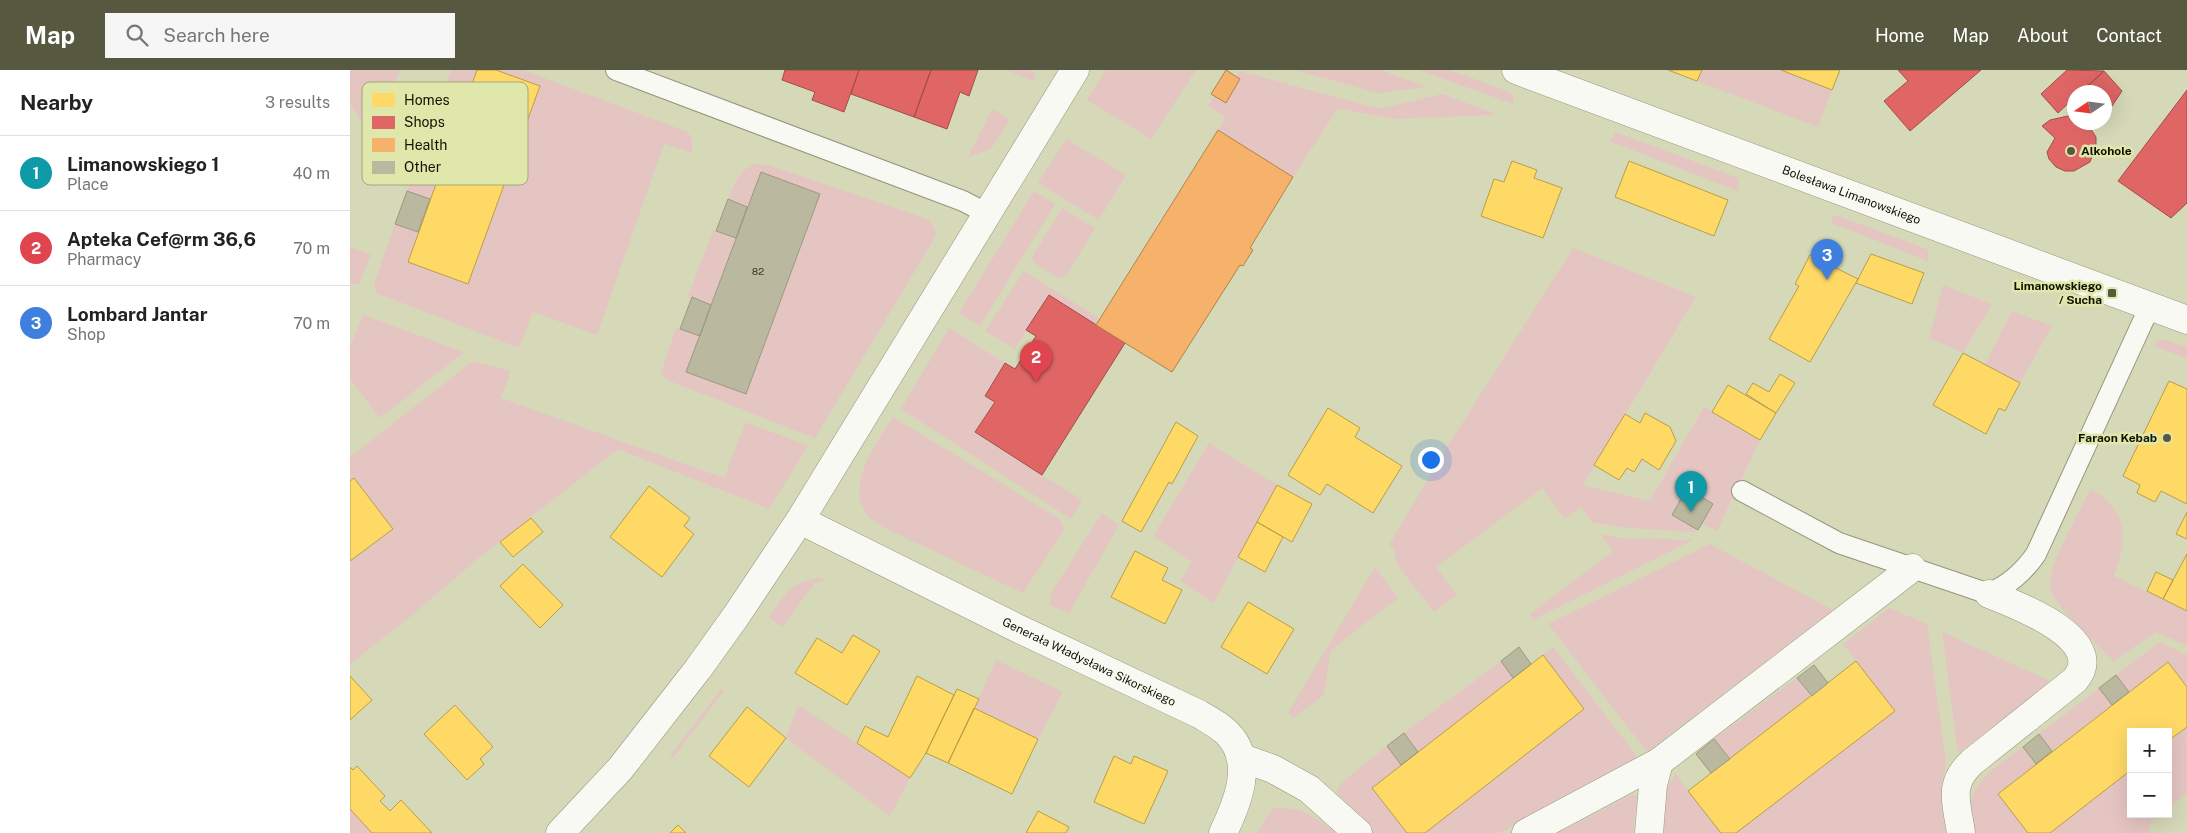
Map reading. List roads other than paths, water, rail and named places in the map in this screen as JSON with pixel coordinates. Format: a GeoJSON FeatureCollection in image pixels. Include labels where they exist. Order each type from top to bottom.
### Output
{"type":"FeatureCollection","features":[{"type":"Feature","properties":{"kind":"street"},"geometry":{"type":"LineString","coordinates":[[560,833],[620,769],[698,669],[736,616],[800,520],[1075,70]]}},
{"type":"Feature","properties":{"kind":"street","name":"Bolesława Limanowskiego"},"geometry":{"type":"LineString","coordinates":[[1516,70],[2187,320]]}},
{"type":"Feature","properties":{"kind":"street","name":"Generała Władysława Sikorskiego"},"geometry":{"type":"LineString","coordinates":[[800,520],[1017,628],[1199,714],[1226,731],[1236,744],[1242,758]]}},
{"type":"Feature","properties":{"kind":"street"},"geometry":{"type":"LineString","coordinates":[[1526,833],[1659,762],[1912,568]]}},
{"type":"Feature","properties":{"kind":"street"},"geometry":{"type":"LineString","coordinates":[[1961,833],[1956,785],[1964,770],[2075,680],[2082,672],[2084,662],[2082,653],[2076,645],[2048,620],[2028,609],[1989,594]]}},
{"type":"Feature","properties":{"kind":"street"},"geometry":{"type":"LineString","coordinates":[[1223,833],[1236,806],[1241,783],[1242,758],[1280,772],[1309,789],[1358,833]]}},
{"type":"Feature","properties":{"kind":"street"},"geometry":{"type":"LineString","coordinates":[[1649,833],[1653,785],[1659,762]]}},
{"type":"Feature","properties":{"kind":"lane"},"geometry":{"type":"LineString","coordinates":[[616,70],[954,198],[988,214]]}},
{"type":"Feature","properties":{"kind":"lane"},"geometry":{"type":"LineString","coordinates":[[1742,491],[1839,543],[1989,594],[2006,586],[2021,573],[2036,554],[2150,306]]}},
{"type":"Feature","properties":{"kind":"place","name":"Alkohole"},"geometry":{"type":"Point","coordinates":[2071,151]}},
{"type":"Feature","properties":{"kind":"place","name":"Lombard Jantar"},"geometry":{"type":"Point","coordinates":[1827,280]}},
{"type":"Feature","properties":{"kind":"place","name":"Limanowskiego / Sucha"},"geometry":{"type":"Point","coordinates":[2112,293]}},
{"type":"Feature","properties":{"kind":"place","name":"Apteka Cef@rm 36,6"},"geometry":{"type":"Point","coordinates":[1036,382]}},
{"type":"Feature","properties":{"kind":"place","name":"Faraon Kebab"},"geometry":{"type":"Point","coordinates":[2167,438]}},
{"type":"Feature","properties":{"kind":"place","name":"Limanowskiego 1"},"geometry":{"type":"Point","coordinates":[1691,512]}}]}
